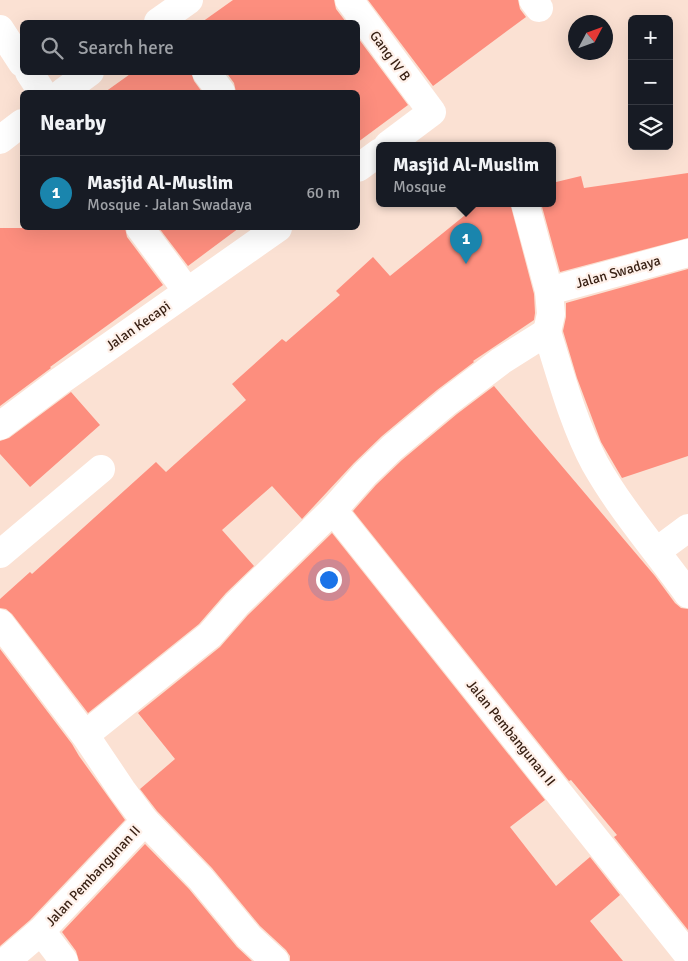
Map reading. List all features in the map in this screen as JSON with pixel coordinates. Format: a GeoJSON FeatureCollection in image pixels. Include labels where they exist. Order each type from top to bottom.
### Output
{"type":"FeatureCollection","features":[{"type":"Feature","properties":{"kind":"street","name":"Gang IV B"},"geometry":{"type":"LineString","coordinates":[[349,0],[432,112],[392,142]]}},
{"type":"Feature","properties":{"kind":"street"},"geometry":{"type":"LineString","coordinates":[[0,29],[20,60]]}},
{"type":"Feature","properties":{"kind":"street"},"geometry":{"type":"LineString","coordinates":[[31,75],[41,90]]}},
{"type":"Feature","properties":{"kind":"street"},"geometry":{"type":"LineString","coordinates":[[66,90],[86,75]]}},
{"type":"Feature","properties":{"kind":"street"},"geometry":{"type":"LineString","coordinates":[[208,75],[220,90]]}},
{"type":"Feature","properties":{"kind":"street"},"geometry":{"type":"LineString","coordinates":[[0,140],[20,125]]}},
{"type":"Feature","properties":{"kind":"street"},"geometry":{"type":"LineString","coordinates":[[360,167],[376,155]]}},
{"type":"Feature","properties":{"kind":"street"},"geometry":{"type":"LineString","coordinates":[[526,207],[549,291],[551,314],[547,332],[576,420],[595,463],[618,500],[658,551],[688,594]]}},
{"type":"Feature","properties":{"kind":"street"},"geometry":{"type":"LineString","coordinates":[[141,230],[187,291]]}},
{"type":"Feature","properties":{"kind":"street","name":"Jalan Kecapi"},"geometry":{"type":"LineString","coordinates":[[0,426],[60,381],[275,230]]}},
{"type":"Feature","properties":{"kind":"street","name":"Jalan Swadaya"},"geometry":{"type":"LineString","coordinates":[[549,291],[688,253]]}},
{"type":"Feature","properties":{"kind":"street"},"geometry":{"type":"LineString","coordinates":[[85,735],[210,635],[237,604],[333,510],[365,474],[392,448],[501,361],[547,332]]}},
{"type":"Feature","properties":{"kind":"street"},"geometry":{"type":"LineString","coordinates":[[0,554],[101,470]]}},
{"type":"Feature","properties":{"kind":"street","name":"Jalan Pembangunan II"},"geometry":{"type":"LineString","coordinates":[[333,510],[688,956]]}},
{"type":"Feature","properties":{"kind":"street"},"geometry":{"type":"LineString","coordinates":[[658,551],[688,528]]}},
{"type":"Feature","properties":{"kind":"street","name":"Jalan Pembangunan II"},"geometry":{"type":"LineString","coordinates":[[0,623],[85,735],[144,821],[201,879],[249,937],[275,961]]}},
{"type":"Feature","properties":{"kind":"street","name":"Jalan Pembangunan II"},"geometry":{"type":"LineString","coordinates":[[6,961],[41,932],[144,821]]}},
{"type":"Feature","properties":{"kind":"street","name":"Jalan Pembangunan II"},"geometry":{"type":"LineString","coordinates":[[41,932],[64,961]]}},
{"type":"Feature","properties":{"kind":"building"},"geometry":{"type":"Polygon","coordinates":[[[233,0],[334,0],[336,9],[344,20],[205,20],[233,0]]]}},
{"type":"Feature","properties":{"kind":"building"},"geometry":{"type":"Polygon","coordinates":[[[368,0],[518,0],[520,9],[526,17],[433,86],[368,0]]]}},
{"type":"Feature","properties":{"kind":"building"},"geometry":{"type":"Polygon","coordinates":[[[360,41],[408,105],[360,141],[360,90],[236,90],[234,83],[228,75],[360,75],[360,41]]]}},
{"type":"Feature","properties":{"kind":"building"},"geometry":{"type":"Polygon","coordinates":[[[129,75],[192,75],[201,90],[108,90],[129,75]]]}},
{"type":"Feature","properties":{"kind":"building"},"geometry":{"type":"Polygon","coordinates":[[[688,173],[688,238],[560,272],[542,207],[556,207],[556,182],[581,176],[584,188],[688,173]]]}},
{"type":"Feature","properties":{"kind":"building"},"geometry":{"type":"Polygon","coordinates":[[[475,207],[511,207],[534,294],[534,320],[473,361],[382,436],[302,519],[272,486],[222,530],[254,566],[226,593],[199,624],[88,713],[12,614],[6,609],[0,608],[0,599],[30,572],[32,574],[156,462],[166,472],[246,400],[232,384],[282,339],[286,342],[340,295],[336,291],[373,257],[390,276],[475,207]]]}},
{"type":"Feature","properties":{"kind":"building"},"geometry":{"type":"Polygon","coordinates":[[[0,228],[20,228],[20,230],[125,230],[127,237],[163,285],[50,367],[0,406],[0,228]]]}},
{"type":"Feature","properties":{"kind":"building"},"geometry":{"type":"Polygon","coordinates":[[[161,230],[236,230],[188,266],[161,230]]]}},
{"type":"Feature","properties":{"kind":"building"},"geometry":{"type":"Polygon","coordinates":[[[688,269],[688,456],[622,478],[601,442],[577,378],[563,331],[566,303],[688,269]]]}},
{"type":"Feature","properties":{"kind":"building"},"geometry":{"type":"Polygon","coordinates":[[[494,386],[655,576],[675,603],[681,608],[688,609],[688,930],[614,837],[617,835],[571,780],[569,781],[353,511],[402,460],[494,386]]]}},
{"type":"Feature","properties":{"kind":"building"},"geometry":{"type":"Polygon","coordinates":[[[71,392],[100,425],[30,487],[0,454],[0,441],[9,438],[71,392]]]}},
{"type":"Feature","properties":{"kind":"building"},"geometry":{"type":"Polygon","coordinates":[[[332,533],[545,800],[510,827],[556,886],[590,857],[620,895],[590,921],[623,961],[290,961],[290,956],[286,950],[260,926],[212,868],[157,811],[140,789],[175,759],[138,713],[220,647],[248,615],[332,533]]]}},
{"type":"Feature","properties":{"kind":"building"},"geometry":{"type":"Polygon","coordinates":[[[0,649],[72,744],[125,820],[30,920],[0,946],[0,649]]]}},
{"type":"Feature","properties":{"kind":"building"},"geometry":{"type":"Polygon","coordinates":[[[145,844],[189,889],[237,947],[252,961],[79,961],[76,951],[62,932],[145,844]]]}},
{"type":"Feature","properties":{"kind":"place","name":"Masjid Al-Muslim"},"geometry":{"type":"Point","coordinates":[466,264]}}]}
